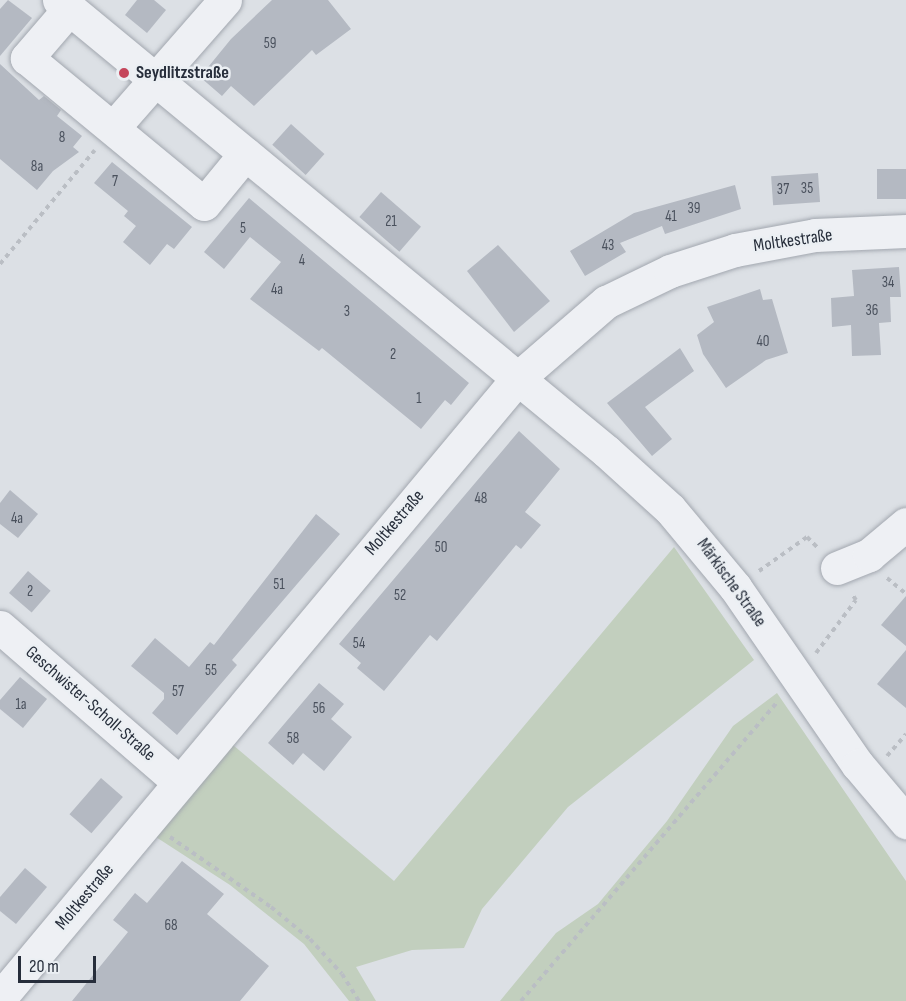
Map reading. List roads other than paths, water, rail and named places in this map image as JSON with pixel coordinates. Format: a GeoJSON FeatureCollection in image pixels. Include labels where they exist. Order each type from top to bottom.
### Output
{"type":"FeatureCollection","features":[{"type":"Feature","properties":{"kind":"street"},"geometry":{"type":"LineString","coordinates":[[113,128],[154,77],[225,0]]}},
{"type":"Feature","properties":{"kind":"street"},"geometry":{"type":"LineString","coordinates":[[245,154],[204,204],[27,58],[64,4],[518,379]]}},
{"type":"Feature","properties":{"kind":"street","name":"Moltkestraße"},"geometry":{"type":"LineString","coordinates":[[0,998],[518,379],[606,302],[670,271],[735,250],[815,235],[906,231]]}},
{"type":"Feature","properties":{"kind":"street","name":"Märkische Straße"},"geometry":{"type":"LineString","coordinates":[[518,379],[670,509],[735,587],[858,765],[906,822]]}},
{"type":"Feature","properties":{"kind":"street"},"geometry":{"type":"LineString","coordinates":[[837,567],[869,555],[906,524]]}},
{"type":"Feature","properties":{"kind":"street","name":"Geschwister-Scholl-Straße"},"geometry":{"type":"LineString","coordinates":[[0,627],[179,782]]}},
{"type":"Feature","properties":{"kind":"place","name":"Seydlitzstraße"},"geometry":{"type":"Point","coordinates":[124,73]}}]}
